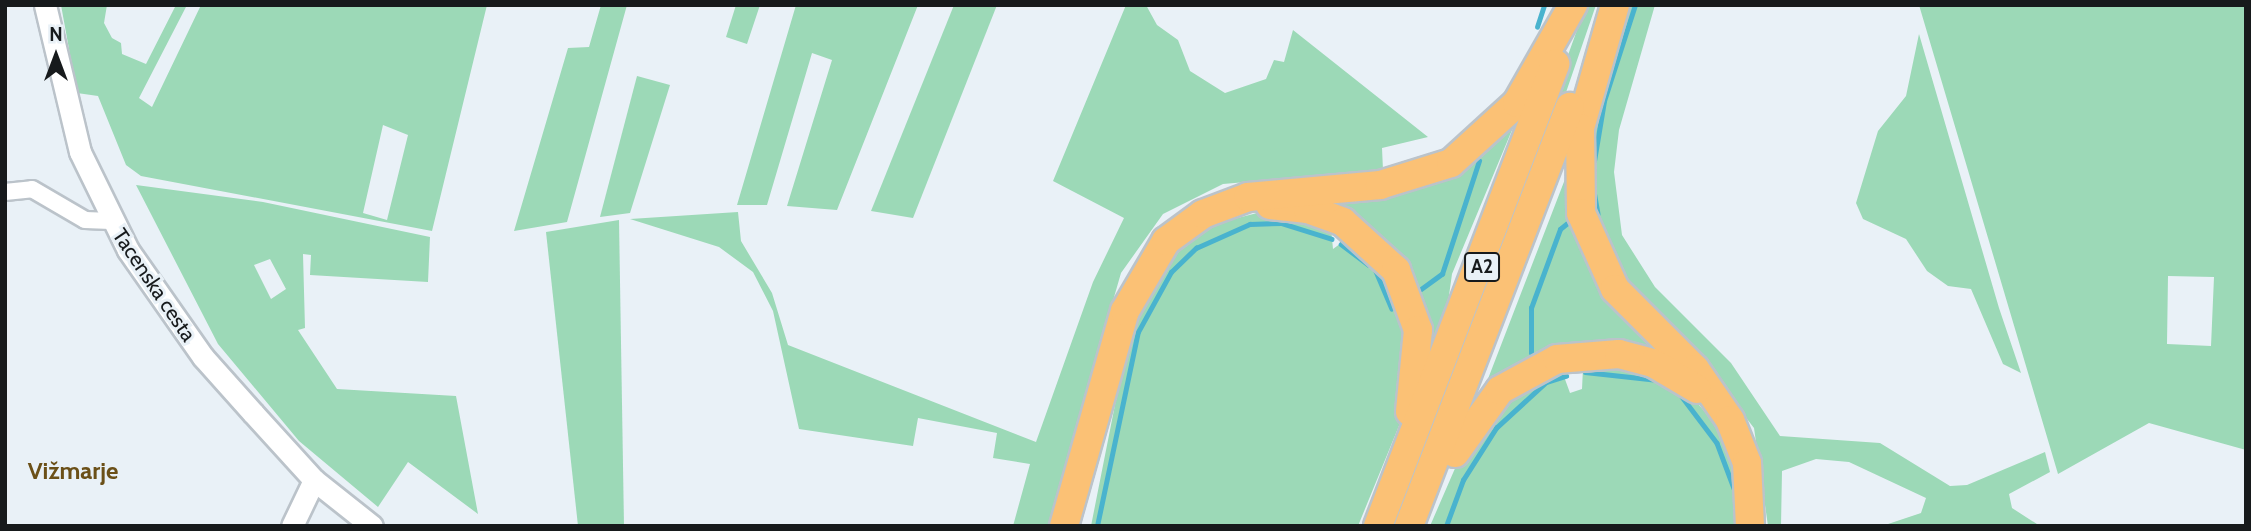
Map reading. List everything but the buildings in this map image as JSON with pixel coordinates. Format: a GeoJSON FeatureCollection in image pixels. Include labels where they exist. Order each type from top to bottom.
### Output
{"type":"FeatureCollection","features":[{"type":"Feature","properties":{"kind":"highway"},"geometry":{"type":"LineString","coordinates":[[1064,526],[1137,283],[1166,241],[1222,207],[1276,191],[1389,183],[1451,163],[1517,103],[1574,5]]}},
{"type":"Feature","properties":{"kind":"highway","name":"A2"},"geometry":{"type":"LineString","coordinates":[[1377,526],[1501,218],[1574,5]]}},
{"type":"Feature","properties":{"kind":"highway","name":"A2"},"geometry":{"type":"LineString","coordinates":[[1409,526],[1531,218],[1605,5]]}},
{"type":"Feature","properties":{"kind":"highway"},"geometry":{"type":"LineString","coordinates":[[1615,5],[1580,128],[1581,213],[1615,289],[1695,369],[1721,407],[1746,463],[1750,526]]}},
{"type":"Feature","properties":{"kind":"highway"},"geometry":{"type":"LineString","coordinates":[[1222,207],[1278,205],[1325,214],[1371,242],[1405,286],[1418,330],[1420,367],[1410,413],[1383,480],[1377,526]]}},
{"type":"Feature","properties":{"kind":"highway"},"geometry":{"type":"LineString","coordinates":[[1415,526],[1483,409],[1540,364],[1597,353],[1637,358],[1668,370],[1721,407]]}},
{"type":"Feature","properties":{"kind":"highway"},"geometry":{"type":"LineString","coordinates":[[1083,526],[1088,448]]}},
{"type":"Feature","properties":{"kind":"main road","name":"Tacenska cesta"},"geometry":{"type":"LineString","coordinates":[[45,5],[71,122],[111,221],[204,357],[314,480],[372,526]]}},
{"type":"Feature","properties":{"kind":"main road"},"geometry":{"type":"LineString","coordinates":[[292,526],[314,480]]}},
{"type":"Feature","properties":{"kind":"street"},"geometry":{"type":"LineString","coordinates":[[5,192],[32,189],[85,220],[111,221]]}},
{"type":"Feature","properties":{"kind":"green space"},"geometry":{"type":"Polygon","coordinates":[[[61,5],[107,5],[104,23],[112,38],[121,43],[122,54],[146,64],[176,5],[187,5],[139,98],[152,107],[201,5],[487,5],[432,231],[141,176],[126,165],[98,96],[77,93],[61,5]],[[383,125],[363,213],[387,220],[408,135],[383,125]]]}},
{"type":"Feature","properties":{"kind":"green space"},"geometry":{"type":"Polygon","coordinates":[[[601,5],[627,5],[567,222],[514,231],[568,48],[589,47],[601,5]]]}},
{"type":"Feature","properties":{"kind":"green space"},"geometry":{"type":"Polygon","coordinates":[[[736,5],[760,5],[747,44],[726,37],[736,5]]]}},
{"type":"Feature","properties":{"kind":"green space"},"geometry":{"type":"Polygon","coordinates":[[[796,5],[918,5],[837,210],[787,206],[832,60],[812,53],[767,205],[737,205],[796,5]]]}},
{"type":"Feature","properties":{"kind":"green space"},"geometry":{"type":"Polygon","coordinates":[[[954,5],[997,5],[913,218],[871,211],[954,5]]]}},
{"type":"Feature","properties":{"kind":"green space"},"geometry":{"type":"Polygon","coordinates":[[[1126,5],[1146,5],[1157,25],[1178,40],[1190,71],[1225,93],[1266,79],[1274,60],[1284,62],[1293,30],[1428,137],[1382,148],[1383,170],[1223,184],[1163,214],[1121,273],[1048,526],[1013,526],[1030,464],[993,458],[997,433],[918,418],[913,446],[799,429],[773,311],[753,272],[719,247],[630,219],[738,212],[741,241],[772,293],[788,345],[1036,442],[1093,282],[1124,218],[1053,181],[1126,5]]]}},
{"type":"Feature","properties":{"kind":"green space"},"geometry":{"type":"Polygon","coordinates":[[[1586,5],[1596,5],[1562,104],[1398,526],[1386,526],[1480,300],[1586,5]]]}},
{"type":"Feature","properties":{"kind":"green space"},"geometry":{"type":"Polygon","coordinates":[[[1624,5],[1655,5],[1619,130],[1614,172],[1622,235],[1655,287],[1731,363],[1780,436],[1880,443],[1950,486],[1967,485],[2045,452],[2050,472],[2009,494],[2012,508],[2040,526],[1882,526],[1921,513],[1926,498],[1849,462],[1816,459],[1782,471],[1781,526],[1768,526],[1754,428],[1705,365],[1640,306],[1592,220],[1585,143],[1624,5]]]}},
{"type":"Feature","properties":{"kind":"green space"},"geometry":{"type":"Polygon","coordinates":[[[1919,5],[2246,5],[2246,450],[2149,423],[2058,474],[1919,5]],[[2168,276],[2167,344],[2211,346],[2214,277],[2168,276]]]}},
{"type":"Feature","properties":{"kind":"green space"},"geometry":{"type":"Polygon","coordinates":[[[1919,34],[1999,308],[2021,373],[2003,364],[1971,289],[1948,286],[1927,271],[1906,239],[1863,219],[1856,203],[1878,131],[1906,96],[1919,34]]]}},
{"type":"Feature","properties":{"kind":"green space"},"geometry":{"type":"Polygon","coordinates":[[[637,76],[670,85],[630,213],[600,217],[637,76]]]}},
{"type":"Feature","properties":{"kind":"green space"},"geometry":{"type":"Polygon","coordinates":[[[1517,118],[1452,274],[1446,317],[1427,356],[1425,316],[1324,205],[1517,118]]]}},
{"type":"Feature","properties":{"kind":"green space"},"geometry":{"type":"Polygon","coordinates":[[[1567,174],[1572,199],[1668,354],[1634,349],[1481,397],[1567,174]]]}},
{"type":"Feature","properties":{"kind":"green space"},"geometry":{"type":"Polygon","coordinates":[[[136,185],[263,202],[430,237],[428,282],[310,275],[311,255],[303,254],[305,328],[298,330],[337,389],[456,396],[478,514],[408,462],[378,507],[299,441],[218,344],[136,185]],[[270,259],[254,265],[271,299],[286,289],[270,259]]]}},
{"type":"Feature","properties":{"kind":"green space"},"geometry":{"type":"Polygon","coordinates":[[[1261,212],[1331,228],[1333,249],[1344,241],[1378,259],[1410,324],[1403,416],[1358,526],[1091,526],[1130,329],[1172,253],[1214,224],[1261,212]]]}},
{"type":"Feature","properties":{"kind":"green space"},"geometry":{"type":"Polygon","coordinates":[[[619,220],[624,526],[578,526],[546,232],[619,220]]]}},
{"type":"Feature","properties":{"kind":"green space"},"geometry":{"type":"Polygon","coordinates":[[[1624,363],[1688,392],[1722,432],[1735,463],[1739,526],[1430,526],[1463,450],[1490,412],[1562,371],[1570,393],[1582,389],[1583,368],[1624,363]]]}},
{"type":"Feature","properties":{"kind":"waterway"},"geometry":{"type":"LineString","coordinates":[[1537,27],[1544,5]]}},
{"type":"Feature","properties":{"kind":"waterway"},"geometry":{"type":"LineString","coordinates":[[1594,161],[1604,101],[1635,5]]}},
{"type":"Feature","properties":{"kind":"waterway"},"geometry":{"type":"LineString","coordinates":[[1421,289],[1442,274],[1479,161]]}},
{"type":"Feature","properties":{"kind":"waterway"},"geometry":{"type":"LineString","coordinates":[[1594,191],[1598,214]]}},
{"type":"Feature","properties":{"kind":"waterway"},"geometry":{"type":"LineString","coordinates":[[1531,353],[1531,308],[1560,229],[1570,221]]}},
{"type":"Feature","properties":{"kind":"waterway"},"geometry":{"type":"LineString","coordinates":[[1097,526],[1138,332],[1171,272],[1196,248],[1250,224],[1281,223],[1332,239]]}},
{"type":"Feature","properties":{"kind":"waterway"},"geometry":{"type":"LineString","coordinates":[[1341,244],[1368,264]]}},
{"type":"Feature","properties":{"kind":"waterway"},"geometry":{"type":"LineString","coordinates":[[1375,269],[1392,309]]}},
{"type":"Feature","properties":{"kind":"waterway"},"geometry":{"type":"LineString","coordinates":[[1585,372],[1658,380]]}},
{"type":"Feature","properties":{"kind":"waterway"},"geometry":{"type":"LineString","coordinates":[[1446,526],[1463,480],[1496,428],[1546,382],[1566,376]]}},
{"type":"Feature","properties":{"kind":"waterway"},"geometry":{"type":"LineString","coordinates":[[1680,394],[1717,443],[1735,491]]}},
{"type":"Feature","properties":{"kind":"district","name":"Vižmarje"},"geometry":{"type":"Point","coordinates":[73,471]}}]}
